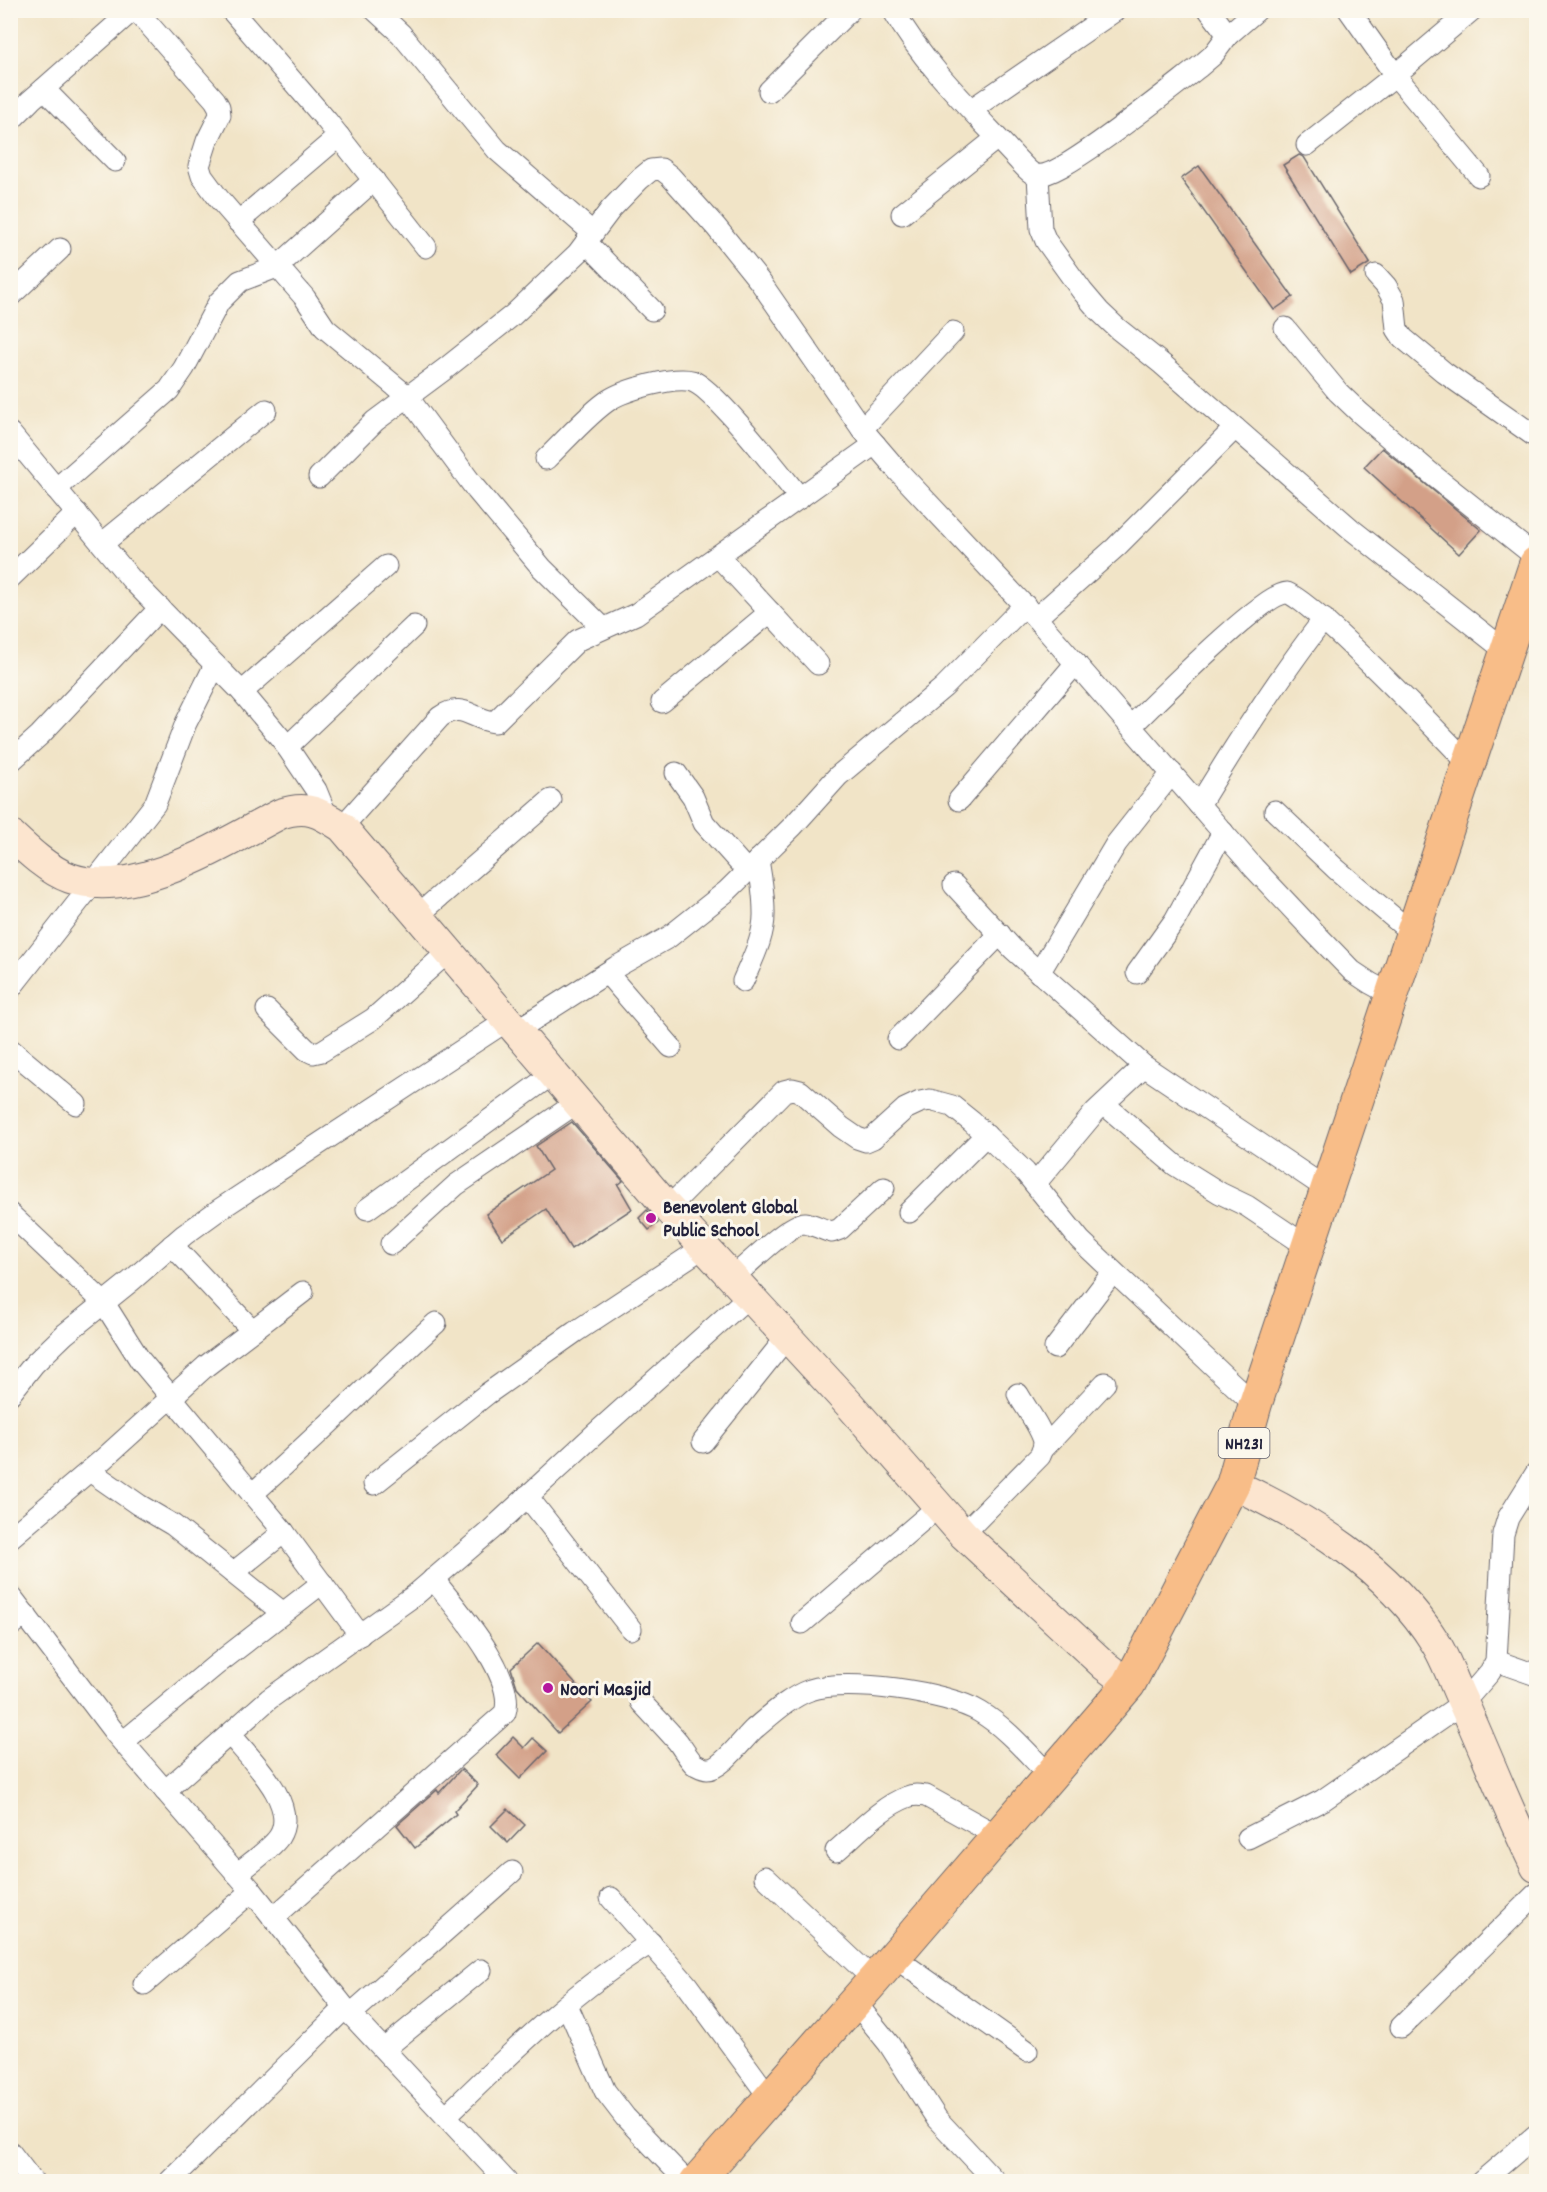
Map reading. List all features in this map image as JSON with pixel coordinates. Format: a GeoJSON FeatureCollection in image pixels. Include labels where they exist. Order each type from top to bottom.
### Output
{"type":"FeatureCollection","features":[{"type":"Feature","properties":{"kind":"highway","name":"NH231"},"geometry":{"type":"LineString","coordinates":[[696,2181],[874,1980],[1129,1684],[1233,1484],[1255,1404],[1536,563]]}},
{"type":"Feature","properties":{"kind":"street"},"geometry":{"type":"LineString","coordinates":[[10,121],[135,10],[215,99],[219,107],[220,114],[207,141],[199,166],[202,177],[305,298],[325,328],[334,338],[407,396],[475,488],[534,559],[603,628]]}},
{"type":"Feature","properties":{"kind":"street"},"geometry":{"type":"LineString","coordinates":[[231,10],[339,136],[426,247]]}},
{"type":"Feature","properties":{"kind":"street"},"geometry":{"type":"LineString","coordinates":[[375,10],[401,34],[496,150],[590,238],[652,310]]}},
{"type":"Feature","properties":{"kind":"street"},"geometry":{"type":"LineString","coordinates":[[769,91],[850,10]]}},
{"type":"Feature","properties":{"kind":"street"},"geometry":{"type":"LineString","coordinates":[[893,10],[911,41],[998,138],[1031,173],[1038,176],[1061,168],[1100,141],[1213,55],[1228,35],[1257,10]]}},
{"type":"Feature","properties":{"kind":"street"},"geometry":{"type":"LineString","coordinates":[[972,110],[1116,10]]}},
{"type":"Feature","properties":{"kind":"street"},"geometry":{"type":"LineString","coordinates":[[1209,10],[1228,35]]}},
{"type":"Feature","properties":{"kind":"street"},"geometry":{"type":"LineString","coordinates":[[1349,10],[1395,75],[1479,176]]}},
{"type":"Feature","properties":{"kind":"street"},"geometry":{"type":"LineString","coordinates":[[1307,145],[1472,10]]}},
{"type":"Feature","properties":{"kind":"street"},"geometry":{"type":"LineString","coordinates":[[44,89],[115,161]]}},
{"type":"Feature","properties":{"kind":"street"},"geometry":{"type":"LineString","coordinates":[[238,222],[339,136]]}},
{"type":"Feature","properties":{"kind":"street"},"geometry":{"type":"LineString","coordinates":[[902,214],[998,138]]}},
{"type":"Feature","properties":{"kind":"street"},"geometry":{"type":"LineString","coordinates":[[319,477],[375,421],[513,315],[570,261],[611,209],[651,170],[661,169],[716,227],[761,284],[868,436],[906,480],[1030,611],[1254,868],[1352,970],[1392,995]]}},
{"type":"Feature","properties":{"kind":"street"},"geometry":{"type":"LineString","coordinates":[[1038,176],[1041,229],[1046,241],[1099,311],[1351,529],[1507,652]]}},
{"type":"Feature","properties":{"kind":"street"},"geometry":{"type":"LineString","coordinates":[[56,489],[169,390],[184,368],[226,292],[240,281],[277,267],[374,180]]}},
{"type":"Feature","properties":{"kind":"street"},"geometry":{"type":"LineString","coordinates":[[10,296],[60,249]]}},
{"type":"Feature","properties":{"kind":"street"},"geometry":{"type":"LineString","coordinates":[[1376,275],[1394,300],[1397,329],[1403,338],[1445,373],[1536,437]]}},
{"type":"Feature","properties":{"kind":"street"},"geometry":{"type":"LineString","coordinates":[[1285,328],[1338,392],[1360,413],[1434,476],[1536,557]]}},
{"type":"Feature","properties":{"kind":"street"},"geometry":{"type":"LineString","coordinates":[[334,822],[440,717],[450,710],[458,709],[477,718],[495,722],[578,640],[636,614],[801,498],[868,436],[952,332]]}},
{"type":"Feature","properties":{"kind":"street"},"geometry":{"type":"LineString","coordinates":[[546,459],[606,401],[633,388],[683,380],[693,382],[715,398],[801,498]]}},
{"type":"Feature","properties":{"kind":"street"},"geometry":{"type":"LineString","coordinates":[[103,543],[266,410]]}},
{"type":"Feature","properties":{"kind":"street"},"geometry":{"type":"LineString","coordinates":[[10,1394],[49,1349],[172,1245],[220,1209],[513,1025],[669,937],[727,891],[838,776],[1030,611],[1116,547],[1235,428]]}},
{"type":"Feature","properties":{"kind":"street"},"geometry":{"type":"LineString","coordinates":[[14,444],[77,513],[131,579],[242,692],[287,747],[334,822],[513,1025],[668,1208],[849,1404],[963,1534],[1105,1666],[1129,1684]]}},
{"type":"Feature","properties":{"kind":"street"},"geometry":{"type":"LineString","coordinates":[[10,578],[77,513]]}},
{"type":"Feature","properties":{"kind":"street"},"geometry":{"type":"LineString","coordinates":[[719,557],[818,664]]}},
{"type":"Feature","properties":{"kind":"street"},"geometry":{"type":"LineString","coordinates":[[242,692],[386,566]]}},
{"type":"Feature","properties":{"kind":"street"},"geometry":{"type":"LineString","coordinates":[[1131,726],[1239,623],[1285,593],[1294,595],[1324,619],[1469,764]]}},
{"type":"Feature","properties":{"kind":"street"},"geometry":{"type":"LineString","coordinates":[[10,762],[40,735],[160,608]]}},
{"type":"Feature","properties":{"kind":"street"},"geometry":{"type":"LineString","coordinates":[[662,702],[770,612]]}},
{"type":"Feature","properties":{"kind":"street"},"geometry":{"type":"LineString","coordinates":[[1199,805],[1248,725],[1292,660],[1324,619]]}},
{"type":"Feature","properties":{"kind":"street"},"geometry":{"type":"LineString","coordinates":[[287,747],[414,626]]}},
{"type":"Feature","properties":{"kind":"street"},"geometry":{"type":"LineString","coordinates":[[959,800],[1076,663]]}},
{"type":"Feature","properties":{"kind":"street"},"geometry":{"type":"LineString","coordinates":[[10,989],[155,804],[186,723],[215,665]]}},
{"type":"Feature","properties":{"kind":"street"},"geometry":{"type":"LineString","coordinates":[[676,772],[693,796],[704,823],[753,865],[765,913],[756,952],[743,981]]}},
{"type":"Feature","properties":{"kind":"street"},"geometry":{"type":"LineString","coordinates":[[1039,973],[1116,844],[1172,773]]}},
{"type":"Feature","properties":{"kind":"street"},"geometry":{"type":"LineString","coordinates":[[417,916],[551,800]]}},
{"type":"Feature","properties":{"kind":"street"},"geometry":{"type":"LineString","coordinates":[[10,834],[48,866],[68,878],[93,883],[126,882],[197,858],[280,814],[295,809],[308,809],[334,822]]}},
{"type":"Feature","properties":{"kind":"street"},"geometry":{"type":"LineString","coordinates":[[1275,811],[1336,869],[1413,934]]}},
{"type":"Feature","properties":{"kind":"street"},"geometry":{"type":"LineString","coordinates":[[1137,973],[1175,920],[1223,832]]}},
{"type":"Feature","properties":{"kind":"street"},"geometry":{"type":"LineString","coordinates":[[954,885],[1039,973],[1144,1066],[1328,1189]]}},
{"type":"Feature","properties":{"kind":"street"},"geometry":{"type":"LineString","coordinates":[[898,1039],[1000,934]]}},
{"type":"Feature","properties":{"kind":"street"},"geometry":{"type":"LineString","coordinates":[[267,1010],[306,1050],[313,1053],[322,1052],[373,1019],[448,952]]}},
{"type":"Feature","properties":{"kind":"street"},"geometry":{"type":"LineString","coordinates":[[607,973],[671,1047]]}},
{"type":"Feature","properties":{"kind":"street"},"geometry":{"type":"LineString","coordinates":[[10,1049],[76,1104]]}},
{"type":"Feature","properties":{"kind":"street"},"geometry":{"type":"LineString","coordinates":[[1035,1184],[1104,1104],[1144,1066]]}},
{"type":"Feature","properties":{"kind":"street"},"geometry":{"type":"LineString","coordinates":[[367,1209],[554,1073]]}},
{"type":"Feature","properties":{"kind":"street"},"geometry":{"type":"LineString","coordinates":[[668,1208],[784,1090],[800,1091],[857,1138],[866,1141],[873,1138],[905,1109],[920,1102],[930,1100],[952,1106],[1010,1156],[1080,1240],[1255,1404]]}},
{"type":"Feature","properties":{"kind":"street"},"geometry":{"type":"LineString","coordinates":[[391,1244],[456,1185],[578,1102]]}},
{"type":"Feature","properties":{"kind":"street"},"geometry":{"type":"LineString","coordinates":[[1104,1104],[1175,1165],[1220,1193],[1247,1206],[1308,1247]]}},
{"type":"Feature","properties":{"kind":"street"},"geometry":{"type":"LineString","coordinates":[[909,1212],[986,1135]]}},
{"type":"Feature","properties":{"kind":"street"},"geometry":{"type":"LineString","coordinates":[[165,1791],[269,1699],[415,1595],[527,1496],[741,1287],[783,1234],[798,1224],[805,1223],[832,1232],[840,1229],[884,1188]]}},
{"type":"Feature","properties":{"kind":"street"},"geometry":{"type":"LineString","coordinates":[[10,1214],[104,1303],[140,1360],[284,1532],[360,1635]]}},
{"type":"Feature","properties":{"kind":"street"},"geometry":{"type":"LineString","coordinates":[[172,1245],[252,1330]]}},
{"type":"Feature","properties":{"kind":"street"},"geometry":{"type":"LineString","coordinates":[[374,1484],[487,1394],[574,1332],[704,1247]]}},
{"type":"Feature","properties":{"kind":"street"},"geometry":{"type":"LineString","coordinates":[[1055,1348],[1113,1272]]}},
{"type":"Feature","properties":{"kind":"street"},"geometry":{"type":"LineString","coordinates":[[10,1538],[90,1471],[206,1366],[303,1292]]}},
{"type":"Feature","properties":{"kind":"street"},"geometry":{"type":"LineString","coordinates":[[252,1494],[303,1449],[374,1378],[436,1323]]}},
{"type":"Feature","properties":{"kind":"street"},"geometry":{"type":"LineString","coordinates":[[703,1442],[787,1337]]}},
{"type":"Feature","properties":{"kind":"street"},"geometry":{"type":"LineString","coordinates":[[963,1534],[1040,1456],[1044,1448],[1106,1383]]}},
{"type":"Feature","properties":{"kind":"street"},"geometry":{"type":"LineString","coordinates":[[1018,1394],[1044,1440],[1044,1448]]}},
{"type":"Feature","properties":{"kind":"street"},"geometry":{"type":"LineString","coordinates":[[90,1471],[173,1525],[283,1613]]}},
{"type":"Feature","properties":{"kind":"street"},"geometry":{"type":"LineString","coordinates":[[1248,1838],[1323,1800],[1463,1703],[1490,1672],[1496,1661],[1503,1534],[1508,1518],[1536,1473]]}},
{"type":"Feature","properties":{"kind":"street"},"geometry":{"type":"LineString","coordinates":[[1233,1484],[1271,1502],[1345,1548],[1381,1577],[1408,1603],[1436,1643],[1536,1867]]}},
{"type":"Feature","properties":{"kind":"street"},"geometry":{"type":"LineString","coordinates":[[527,1496],[631,1629]]}},
{"type":"Feature","properties":{"kind":"street"},"geometry":{"type":"LineString","coordinates":[[802,1623],[939,1506]]}},
{"type":"Feature","properties":{"kind":"street"},"geometry":{"type":"LineString","coordinates":[[233,1573],[284,1532]]}},
{"type":"Feature","properties":{"kind":"street"},"geometry":{"type":"LineString","coordinates":[[273,1918],[505,1713],[508,1704],[506,1695],[490,1654],[433,1579]]}},
{"type":"Feature","properties":{"kind":"street"},"geometry":{"type":"LineString","coordinates":[[123,1742],[216,1665],[322,1583]]}},
{"type":"Feature","properties":{"kind":"street"},"geometry":{"type":"LineString","coordinates":[[10,1595],[18,1621],[252,1891],[348,2011],[504,2180]]}},
{"type":"Feature","properties":{"kind":"street"},"geometry":{"type":"LineString","coordinates":[[1496,1661],[1536,1675]]}},
{"type":"Feature","properties":{"kind":"street"},"geometry":{"type":"LineString","coordinates":[[641,1701],[677,1740],[695,1764],[703,1769],[711,1769],[719,1765],[775,1711],[811,1690],[853,1687],[903,1690],[950,1699],[978,1711],[1004,1731],[1050,1776]]}},
{"type":"Feature","properties":{"kind":"street"},"geometry":{"type":"LineString","coordinates":[[230,1734],[269,1782],[282,1804],[285,1815],[284,1828],[278,1839],[237,1874]]}},
{"type":"Feature","properties":{"kind":"street"},"geometry":{"type":"LineString","coordinates":[[836,1851],[884,1811],[905,1797],[915,1795],[926,1796],[998,1836]]}},
{"type":"Feature","properties":{"kind":"street"},"geometry":{"type":"LineString","coordinates":[[169,2181],[348,2011],[512,1872]]}},
{"type":"Feature","properties":{"kind":"street"},"geometry":{"type":"LineString","coordinates":[[765,1877],[874,1980],[1026,2051]]}},
{"type":"Feature","properties":{"kind":"street"},"geometry":{"type":"LineString","coordinates":[[144,1984],[252,1891]]}},
{"type":"Feature","properties":{"kind":"street"},"geometry":{"type":"LineString","coordinates":[[1401,2027],[1536,1894]]}},
{"type":"Feature","properties":{"kind":"street"},"geometry":{"type":"LineString","coordinates":[[611,1898],[700,2002],[770,2098]]}},
{"type":"Feature","properties":{"kind":"street"},"geometry":{"type":"LineString","coordinates":[[446,2116],[516,2048],[614,1966],[651,1943]]}},
{"type":"Feature","properties":{"kind":"street"},"geometry":{"type":"LineString","coordinates":[[384,2049],[481,1970]]}},
{"type":"Feature","properties":{"kind":"street"},"geometry":{"type":"LineString","coordinates":[[874,1980],[889,2044],[937,2120],[996,2181]]}},
{"type":"Feature","properties":{"kind":"street"},"geometry":{"type":"LineString","coordinates":[[567,2005],[605,2091],[625,2117],[687,2181]]}},
{"type":"Feature","properties":{"kind":"street"},"geometry":{"type":"LineString","coordinates":[[1481,2181],[1536,2135]]}},
{"type":"Feature","properties":{"kind":"street"},"geometry":{"type":"LineString","coordinates":[[10,2152],[33,2181]]}},
{"type":"Feature","properties":{"kind":"building"},"geometry":{"type":"Polygon","coordinates":[[[1299,155],[1304,157],[1370,263],[1351,275],[1283,165],[1299,155]]]}},
{"type":"Feature","properties":{"kind":"building"},"geometry":{"type":"Polygon","coordinates":[[[1199,166],[1293,297],[1274,310],[1181,179],[1199,166]]]}},
{"type":"Feature","properties":{"kind":"building"},"geometry":{"type":"Polygon","coordinates":[[[1382,448],[1481,530],[1459,554],[1364,467],[1382,448]]]}},
{"type":"Feature","properties":{"kind":"building"},"geometry":{"type":"Polygon","coordinates":[[[572,1122],[623,1181],[618,1185],[632,1209],[571,1249],[546,1209],[502,1239],[486,1214],[551,1170],[536,1146],[572,1122]]]}},
{"type":"Feature","properties":{"kind":"building"},"geometry":{"type":"Polygon","coordinates":[[[647,1210],[658,1223],[649,1230],[639,1218],[647,1210]]]}},
{"type":"Feature","properties":{"kind":"building","name":"Noori Masjid"},"geometry":{"type":"Polygon","coordinates":[[[538,1643],[592,1702],[558,1733],[517,1687],[511,1668],[538,1643]]]}},
{"type":"Feature","properties":{"kind":"building"},"geometry":{"type":"Polygon","coordinates":[[[513,1737],[524,1748],[533,1738],[547,1751],[520,1779],[496,1755],[513,1737]]]}},
{"type":"Feature","properties":{"kind":"building"},"geometry":{"type":"Polygon","coordinates":[[[461,1769],[478,1785],[454,1811],[456,1814],[415,1848],[397,1825],[437,1790],[439,1793],[461,1769]]]}},
{"type":"Feature","properties":{"kind":"building"},"geometry":{"type":"Polygon","coordinates":[[[508,1809],[525,1825],[508,1843],[491,1826],[508,1809]]]}},
{"type":"Feature","properties":{"kind":"place","name":"Benevolent Global Public School"},"geometry":{"type":"Point","coordinates":[651,1218]}},
{"type":"Feature","properties":{"kind":"place","name":"Noori Masjid"},"geometry":{"type":"Point","coordinates":[548,1688]}}]}
